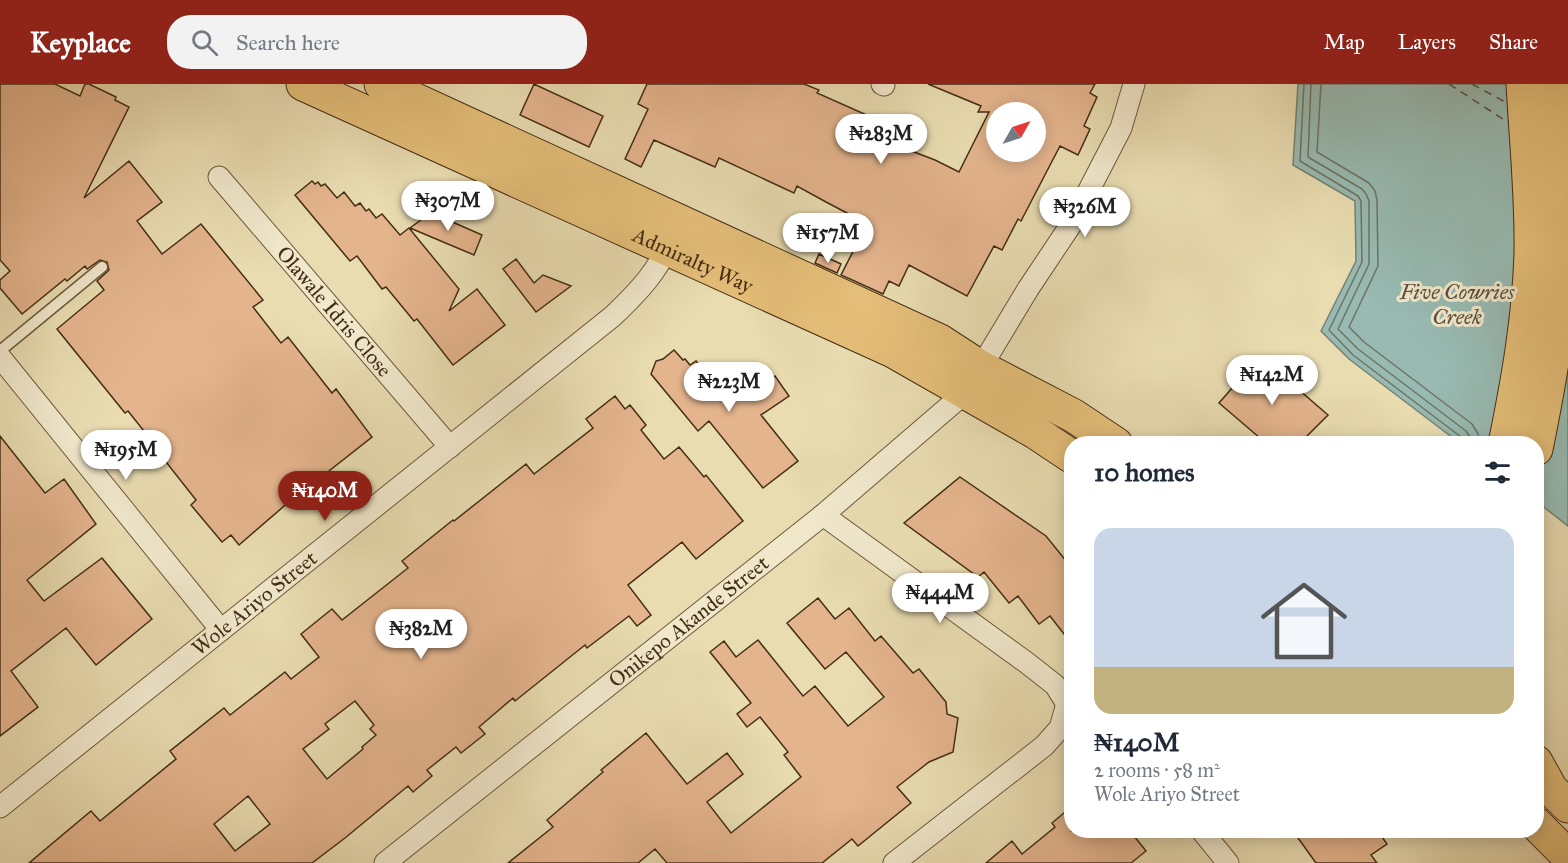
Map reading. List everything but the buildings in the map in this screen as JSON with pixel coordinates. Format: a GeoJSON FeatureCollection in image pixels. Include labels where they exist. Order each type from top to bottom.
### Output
{"type":"FeatureCollection","features":[{"type":"Feature","properties":{"kind":"main road","name":"Admiralty Way"},"geometry":{"type":"LineString","coordinates":[[303,84],[672,234]]}},
{"type":"Feature","properties":{"kind":"main road","name":"Admiralty Way"},"geometry":{"type":"LineString","coordinates":[[381,84],[893,351],[1074,416],[1104,436]]}},
{"type":"Feature","properties":{"kind":"main road"},"geometry":{"type":"LineString","coordinates":[[1507,436],[1526,323],[1531,253],[1523,84]]}},
{"type":"Feature","properties":{"kind":"main road"},"geometry":{"type":"LineString","coordinates":[[1539,436],[1557,327],[1562,254],[1560,172],[1554,84]]}},
{"type":"Feature","properties":{"kind":"main road","name":"Admiralty Way"},"geometry":{"type":"LineString","coordinates":[[973,380],[1035,432],[1064,451]]}},
{"type":"Feature","properties":{"kind":"main road"},"geometry":{"type":"LineString","coordinates":[[1544,776],[1551,789],[1568,806]]}},
{"type":"Feature","properties":{"kind":"main road"},"geometry":{"type":"LineString","coordinates":[[1544,832],[1568,856]]}},
{"type":"Feature","properties":{"kind":"street","name":"Onikepo Akande Street"},"geometry":{"type":"LineString","coordinates":[[385,863],[823,515],[973,380],[1072,223],[1121,128],[1134,84]]}},
{"type":"Feature","properties":{"kind":"street","name":"Olawale Idris Close"},"geometry":{"type":"LineString","coordinates":[[219,177],[450,447]]}},
{"type":"Feature","properties":{"kind":"street","name":"Wole Ariyo Street"},"geometry":{"type":"LineString","coordinates":[[1,804],[613,316],[650,277],[672,234]]}},
{"type":"Feature","properties":{"kind":"street"},"geometry":{"type":"LineString","coordinates":[[0,357],[221,630]]}},
{"type":"Feature","properties":{"kind":"street"},"geometry":{"type":"LineString","coordinates":[[823,515],[1027,663],[1055,685],[1064,697]]}},
{"type":"Feature","properties":{"kind":"street"},"geometry":{"type":"LineString","coordinates":[[894,863],[1044,746],[1060,728],[1064,717]]}},
{"type":"Feature","properties":{"kind":"street"},"geometry":{"type":"LineString","coordinates":[[1208,838],[1228,863]]}},
{"type":"Feature","properties":{"kind":"lane"},"geometry":{"type":"LineString","coordinates":[[0,351],[102,267]]}},
{"type":"Feature","properties":{"kind":"water","name":"Five Cowries Creek"},"geometry":{"type":"Polygon","coordinates":[[[1298,84],[1568,84],[1568,526],[1544,507],[1544,436],[1450,436],[1349,359],[1321,331],[1356,261],[1355,201],[1293,165],[1298,84]]]}},
{"type":"Feature","properties":{"kind":"ferry route"},"geometry":{"type":"LineString","coordinates":[[1449,84],[1509,123]]}},
{"type":"Feature","properties":{"kind":"ferry route"},"geometry":{"type":"LineString","coordinates":[[1472,84],[1507,103]]}}]}
